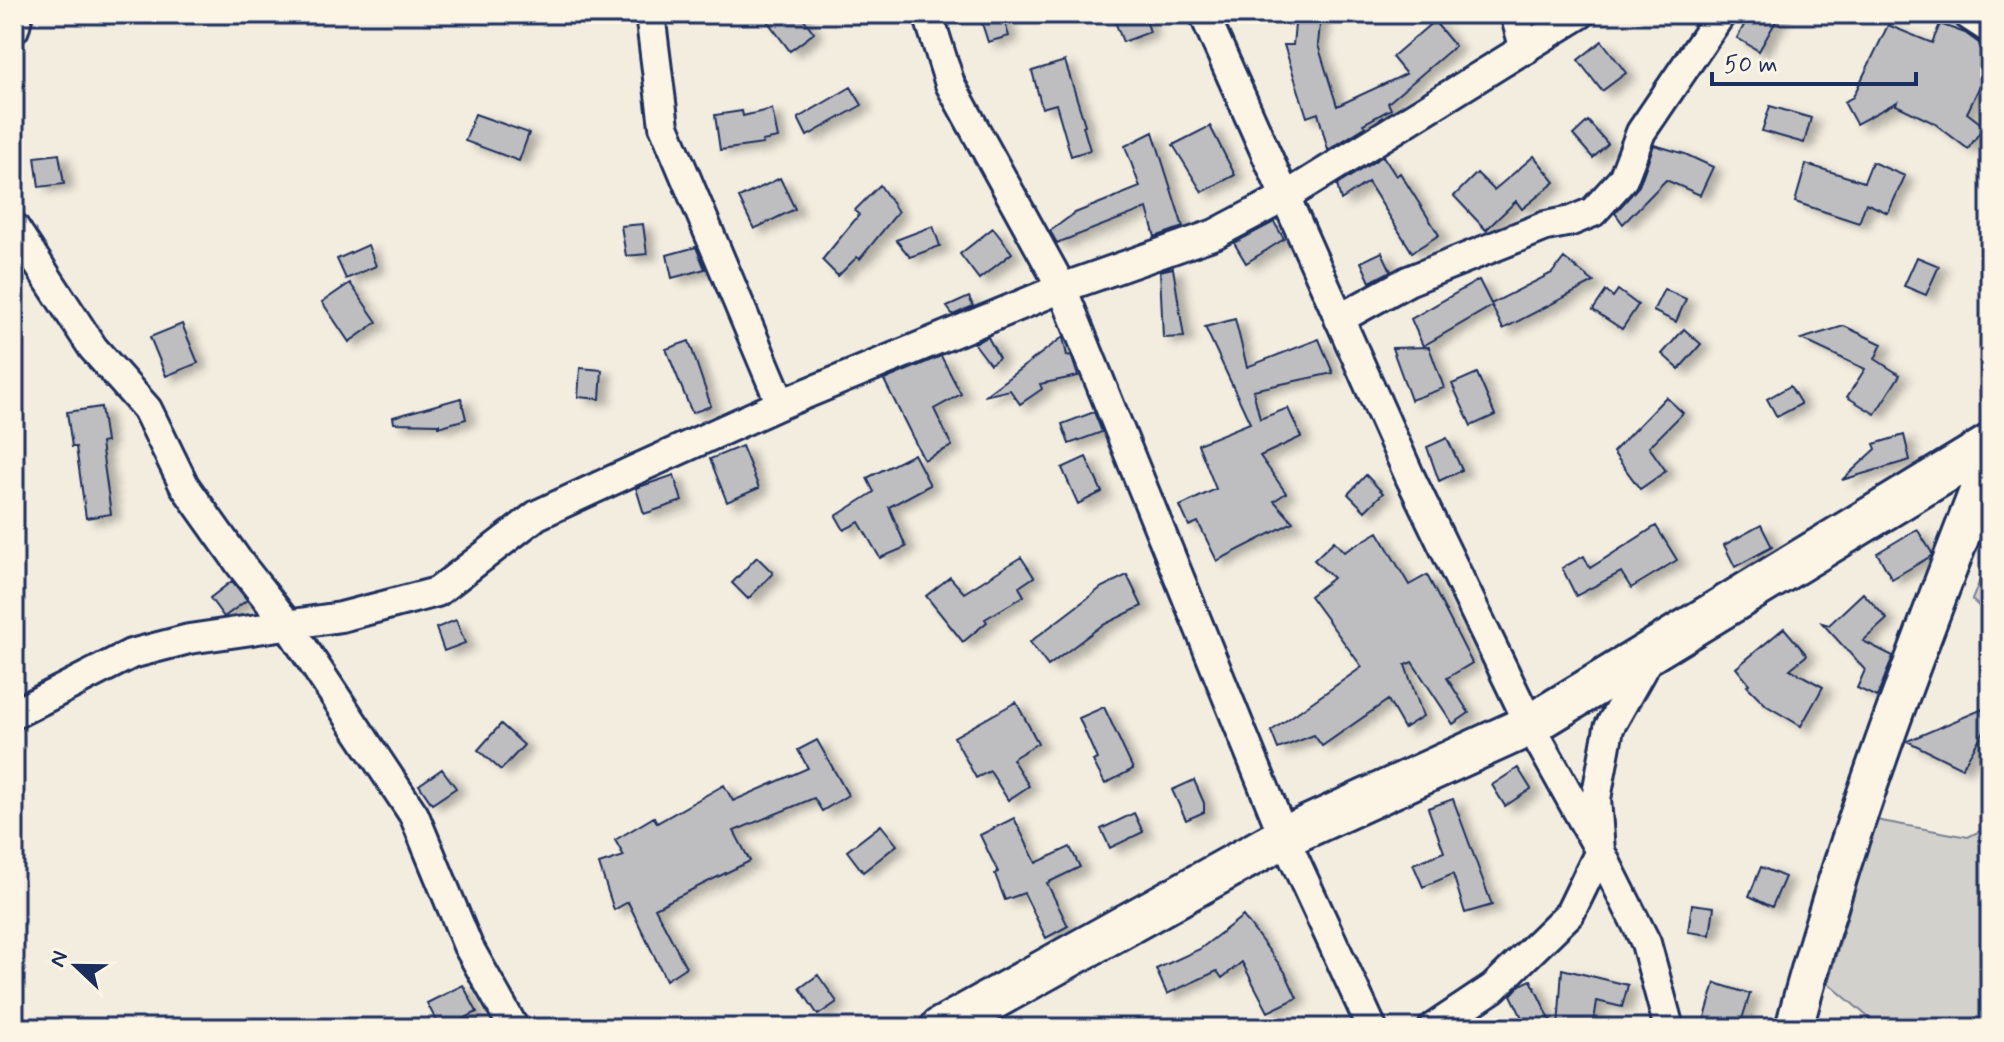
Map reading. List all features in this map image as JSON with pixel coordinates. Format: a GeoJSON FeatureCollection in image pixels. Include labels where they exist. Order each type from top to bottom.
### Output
{"type":"FeatureCollection","features":[{"type":"Feature","properties":{"kind":"main road"},"geometry":{"type":"LineString","coordinates":[[941,1028],[1284,837],[1530,725],[1990,445]]}},
{"type":"Feature","properties":{"kind":"street"},"geometry":{"type":"LineString","coordinates":[[14,29],[18,14]]}},
{"type":"Feature","properties":{"kind":"street"},"geometry":{"type":"LineString","coordinates":[[650,14],[664,126],[781,404]]}},
{"type":"Feature","properties":{"kind":"street"},"geometry":{"type":"LineString","coordinates":[[928,14],[950,84],[1062,288],[1284,837],[1372,1028]]}},
{"type":"Feature","properties":{"kind":"street"},"geometry":{"type":"LineString","coordinates":[[1204,14],[1410,477],[1530,725],[1600,851],[1646,943],[1669,1028]]}},
{"type":"Feature","properties":{"kind":"street"},"geometry":{"type":"LineString","coordinates":[[1515,14],[1525,50]]}},
{"type":"Feature","properties":{"kind":"street"},"geometry":{"type":"LineString","coordinates":[[14,714],[131,654],[189,639],[341,617],[437,592],[537,515],[781,404],[1062,288],[1215,234],[1285,197],[1580,14]]}},
{"type":"Feature","properties":{"kind":"street"},"geometry":{"type":"LineString","coordinates":[[1339,319],[1421,276],[1546,226],[1593,212],[1623,179],[1641,132],[1721,14]]}},
{"type":"Feature","properties":{"kind":"street"},"geometry":{"type":"LineString","coordinates":[[1967,14],[1990,29]]}},
{"type":"Feature","properties":{"kind":"street"},"geometry":{"type":"LineString","coordinates":[[14,227],[93,348],[147,409],[184,485],[288,625],[414,815],[468,946],[514,1028]]}},
{"type":"Feature","properties":{"kind":"street"},"geometry":{"type":"LineString","coordinates":[[1794,1028],[1886,730],[1990,460]]}},
{"type":"Feature","properties":{"kind":"street"},"geometry":{"type":"LineString","coordinates":[[1433,1028],[1493,988],[1570,913],[1600,851],[1596,799],[1609,728],[1652,653]]}},
{"type":"Feature","properties":{"kind":"shaded area"},"geometry":{"type":"Polygon","coordinates":[[[1990,555],[1990,616],[1972,600],[1990,555]]]}},
{"type":"Feature","properties":{"kind":"shaded area"},"geometry":{"type":"Polygon","coordinates":[[[1876,820],[1968,837],[1990,826],[1990,1028],[1881,1028],[1828,983],[1876,820]]]}},
{"type":"Feature","properties":{"kind":"building"},"geometry":{"type":"Polygon","coordinates":[[[762,14],[800,14],[814,33],[790,51],[762,14]]]}},
{"type":"Feature","properties":{"kind":"building"},"geometry":{"type":"Polygon","coordinates":[[[979,14],[1002,14],[1009,36],[988,42],[979,14]]]}},
{"type":"Feature","properties":{"kind":"building"},"geometry":{"type":"Polygon","coordinates":[[[1112,14],[1144,14],[1150,32],[1123,42],[1112,14]]]}},
{"type":"Feature","properties":{"kind":"building"},"geometry":{"type":"Polygon","coordinates":[[[1296,14],[1321,14],[1318,45],[1337,106],[1406,74],[1392,57],[1434,21],[1455,46],[1388,103],[1391,109],[1363,124],[1365,127],[1328,150],[1318,113],[1307,117],[1284,45],[1293,45],[1296,14]]]}},
{"type":"Feature","properties":{"kind":"building"},"geometry":{"type":"Polygon","coordinates":[[[1750,14],[1780,14],[1759,51],[1737,38],[1750,14]]]}},
{"type":"Feature","properties":{"kind":"building"},"geometry":{"type":"Polygon","coordinates":[[[1940,24],[1965,33],[1990,51],[1990,65],[1967,113],[1984,126],[1968,149],[1934,123],[1896,105],[1897,102],[1856,124],[1844,102],[1853,97],[1888,25],[1932,43],[1940,24]]]}},
{"type":"Feature","properties":{"kind":"building"},"geometry":{"type":"Polygon","coordinates":[[[1602,41],[1626,73],[1602,91],[1578,60],[1602,41]]]}},
{"type":"Feature","properties":{"kind":"building"},"geometry":{"type":"Polygon","coordinates":[[[1065,61],[1090,150],[1071,156],[1056,104],[1042,108],[1032,71],[1065,61]]]}},
{"type":"Feature","properties":{"kind":"building"},"geometry":{"type":"Polygon","coordinates":[[[851,87],[862,105],[807,136],[798,118],[851,87]]]}},
{"type":"Feature","properties":{"kind":"building"},"geometry":{"type":"Polygon","coordinates":[[[1770,106],[1811,118],[1804,143],[1762,131],[1770,106]]]}},
{"type":"Feature","properties":{"kind":"building"},"geometry":{"type":"Polygon","coordinates":[[[772,109],[778,138],[762,141],[763,144],[720,150],[715,115],[742,111],[743,116],[772,109]]]}},
{"type":"Feature","properties":{"kind":"building"},"geometry":{"type":"Polygon","coordinates":[[[475,114],[529,133],[519,161],[465,141],[475,114]]]}},
{"type":"Feature","properties":{"kind":"building"},"geometry":{"type":"Polygon","coordinates":[[[1588,121],[1608,144],[1593,158],[1573,135],[1588,121]]]}},
{"type":"Feature","properties":{"kind":"building"},"geometry":{"type":"Polygon","coordinates":[[[1210,126],[1235,175],[1202,192],[1173,145],[1210,126]]]}},
{"type":"Feature","properties":{"kind":"building"},"geometry":{"type":"Polygon","coordinates":[[[1153,132],[1183,227],[1155,237],[1147,208],[1057,243],[1050,231],[1075,213],[1140,187],[1125,146],[1153,132]]]}},
{"type":"Feature","properties":{"kind":"building"},"geometry":{"type":"Polygon","coordinates":[[[1654,145],[1713,167],[1700,195],[1666,180],[1623,224],[1615,213],[1639,186],[1654,145]]]}},
{"type":"Feature","properties":{"kind":"building"},"geometry":{"type":"Polygon","coordinates":[[[59,154],[64,184],[39,187],[35,157],[59,154]]]}},
{"type":"Feature","properties":{"kind":"building"},"geometry":{"type":"Polygon","coordinates":[[[1383,156],[1396,176],[1400,173],[1439,235],[1412,252],[1368,182],[1341,200],[1337,185],[1383,156]]]}},
{"type":"Feature","properties":{"kind":"building"},"geometry":{"type":"Polygon","coordinates":[[[1534,156],[1555,182],[1522,209],[1516,201],[1486,230],[1454,196],[1477,173],[1494,190],[1534,156]]]}},
{"type":"Feature","properties":{"kind":"building"},"geometry":{"type":"Polygon","coordinates":[[[1872,162],[1905,176],[1888,213],[1866,203],[1859,223],[1795,202],[1806,164],[1864,182],[1872,162]]]}},
{"type":"Feature","properties":{"kind":"building"},"geometry":{"type":"Polygon","coordinates":[[[780,178],[795,209],[754,229],[739,198],[780,178]]]}},
{"type":"Feature","properties":{"kind":"building"},"geometry":{"type":"Polygon","coordinates":[[[880,185],[898,212],[860,259],[857,257],[838,276],[822,260],[859,215],[855,210],[880,185]]]}},
{"type":"Feature","properties":{"kind":"building"},"geometry":{"type":"Polygon","coordinates":[[[1274,222],[1284,239],[1246,263],[1234,243],[1274,222]]]}},
{"type":"Feature","properties":{"kind":"building"},"geometry":{"type":"Polygon","coordinates":[[[643,224],[647,254],[626,256],[621,226],[643,224]]]}},
{"type":"Feature","properties":{"kind":"building"},"geometry":{"type":"Polygon","coordinates":[[[933,226],[940,246],[910,257],[896,240],[933,226]]]}},
{"type":"Feature","properties":{"kind":"building"},"geometry":{"type":"Polygon","coordinates":[[[993,228],[1012,253],[979,279],[960,254],[993,228]]]}},
{"type":"Feature","properties":{"kind":"building"},"geometry":{"type":"Polygon","coordinates":[[[368,245],[376,266],[346,279],[337,259],[368,245]]]}},
{"type":"Feature","properties":{"kind":"building"},"geometry":{"type":"Polygon","coordinates":[[[696,247],[705,269],[672,278],[667,255],[696,247]]]}},
{"type":"Feature","properties":{"kind":"building"},"geometry":{"type":"Polygon","coordinates":[[[1382,252],[1391,271],[1370,282],[1361,262],[1382,252]]]}},
{"type":"Feature","properties":{"kind":"building"},"geometry":{"type":"Polygon","coordinates":[[[1917,257],[1939,266],[1926,295],[1904,286],[1917,257]]]}},
{"type":"Feature","properties":{"kind":"building"},"geometry":{"type":"Polygon","coordinates":[[[1564,258],[1594,282],[1503,329],[1492,306],[1423,346],[1411,319],[1479,280],[1491,304],[1552,273],[1564,258]]]}},
{"type":"Feature","properties":{"kind":"building"},"geometry":{"type":"Polygon","coordinates":[[[1173,268],[1184,337],[1163,338],[1160,271],[1173,268]]]}},
{"type":"Feature","properties":{"kind":"building"},"geometry":{"type":"Polygon","coordinates":[[[350,283],[377,322],[349,342],[322,302],[350,283]]]}},
{"type":"Feature","properties":{"kind":"building"},"geometry":{"type":"Polygon","coordinates":[[[1664,289],[1686,299],[1676,322],[1653,311],[1664,289]]]}},
{"type":"Feature","properties":{"kind":"building"},"geometry":{"type":"Polygon","coordinates":[[[1618,290],[1638,305],[1622,329],[1593,310],[1606,291],[1613,297],[1618,290]]]}},
{"type":"Feature","properties":{"kind":"building"},"geometry":{"type":"Polygon","coordinates":[[[969,297],[973,306],[953,315],[947,307],[969,297]]]}},
{"type":"Feature","properties":{"kind":"building"},"geometry":{"type":"Polygon","coordinates":[[[1235,319],[1247,367],[1319,339],[1333,373],[1253,390],[1260,419],[1288,408],[1301,437],[1260,456],[1286,493],[1274,501],[1293,522],[1217,561],[1198,522],[1189,526],[1180,506],[1216,489],[1198,444],[1250,423],[1205,327],[1235,319]]]}},
{"type":"Feature","properties":{"kind":"building"},"geometry":{"type":"Polygon","coordinates":[[[182,324],[198,363],[166,376],[150,337],[182,324]]]}},
{"type":"Feature","properties":{"kind":"building"},"geometry":{"type":"Polygon","coordinates":[[[1844,326],[1882,344],[1875,359],[1900,375],[1875,414],[1847,397],[1865,369],[1801,339],[1844,326]]]}},
{"type":"Feature","properties":{"kind":"building"},"geometry":{"type":"Polygon","coordinates":[[[1684,329],[1701,344],[1679,369],[1662,354],[1684,329]]]}},
{"type":"Feature","properties":{"kind":"building"},"geometry":{"type":"Polygon","coordinates":[[[988,337],[999,358],[990,364],[974,343],[988,337]]]}},
{"type":"Feature","properties":{"kind":"building"},"geometry":{"type":"Polygon","coordinates":[[[1063,337],[1067,356],[1071,355],[1078,376],[1040,384],[1042,389],[1020,404],[1010,390],[984,396],[1063,337]]]}},
{"type":"Feature","properties":{"kind":"building"},"geometry":{"type":"Polygon","coordinates":[[[689,341],[711,406],[692,413],[666,349],[689,341]]]}},
{"type":"Feature","properties":{"kind":"building"},"geometry":{"type":"Polygon","coordinates":[[[1429,347],[1444,388],[1411,400],[1392,348],[1429,347]]]}},
{"type":"Feature","properties":{"kind":"building"},"geometry":{"type":"Polygon","coordinates":[[[941,356],[961,394],[934,409],[952,446],[924,460],[884,380],[941,356]]]}},
{"type":"Feature","properties":{"kind":"building"},"geometry":{"type":"Polygon","coordinates":[[[580,368],[602,370],[600,399],[578,397],[580,368]]]}},
{"type":"Feature","properties":{"kind":"building"},"geometry":{"type":"Polygon","coordinates":[[[1477,373],[1495,415],[1471,426],[1452,384],[1477,373]]]}},
{"type":"Feature","properties":{"kind":"building"},"geometry":{"type":"Polygon","coordinates":[[[1790,386],[1801,404],[1777,417],[1767,399],[1790,386]]]}},
{"type":"Feature","properties":{"kind":"building"},"geometry":{"type":"Polygon","coordinates":[[[1666,397],[1683,413],[1649,447],[1666,471],[1640,489],[1613,452],[1666,397]]]}},
{"type":"Feature","properties":{"kind":"building"},"geometry":{"type":"Polygon","coordinates":[[[461,398],[466,419],[439,427],[439,424],[394,423],[393,417],[461,398]]]}},
{"type":"Feature","properties":{"kind":"building"},"geometry":{"type":"Polygon","coordinates":[[[101,407],[106,442],[101,443],[111,514],[86,518],[76,447],[72,447],[67,412],[101,407]]]}},
{"type":"Feature","properties":{"kind":"building"},"geometry":{"type":"Polygon","coordinates":[[[1094,412],[1102,432],[1069,444],[1062,424],[1094,412]]]}},
{"type":"Feature","properties":{"kind":"building"},"geometry":{"type":"Polygon","coordinates":[[[1904,435],[1910,460],[1842,480],[1876,449],[1874,444],[1904,435]]]}},
{"type":"Feature","properties":{"kind":"building"},"geometry":{"type":"Polygon","coordinates":[[[1447,438],[1462,470],[1439,481],[1427,447],[1447,438]]]}},
{"type":"Feature","properties":{"kind":"building"},"geometry":{"type":"Polygon","coordinates":[[[742,446],[759,488],[727,502],[710,459],[742,446]]]}},
{"type":"Feature","properties":{"kind":"building"},"geometry":{"type":"Polygon","coordinates":[[[914,454],[930,485],[889,507],[906,547],[880,558],[859,522],[844,530],[836,516],[874,492],[867,478],[914,454]]]}},
{"type":"Feature","properties":{"kind":"building"},"geometry":{"type":"Polygon","coordinates":[[[1086,457],[1102,492],[1078,504],[1062,468],[1086,457]]]}},
{"type":"Feature","properties":{"kind":"building"},"geometry":{"type":"Polygon","coordinates":[[[674,475],[682,501],[644,514],[636,488],[674,475]]]}},
{"type":"Feature","properties":{"kind":"building"},"geometry":{"type":"Polygon","coordinates":[[[1366,475],[1383,493],[1365,511],[1348,494],[1366,475]]]}},
{"type":"Feature","properties":{"kind":"building"},"geometry":{"type":"Polygon","coordinates":[[[1761,525],[1772,547],[1735,567],[1724,545],[1761,525]]]}},
{"type":"Feature","properties":{"kind":"building"},"geometry":{"type":"Polygon","coordinates":[[[1656,526],[1677,560],[1631,588],[1621,572],[1576,596],[1562,568],[1584,556],[1590,568],[1656,526]]]}},
{"type":"Feature","properties":{"kind":"building"},"geometry":{"type":"Polygon","coordinates":[[[1917,529],[1931,556],[1892,579],[1877,553],[1917,529]]]}},
{"type":"Feature","properties":{"kind":"building"},"geometry":{"type":"Polygon","coordinates":[[[1378,532],[1409,585],[1427,575],[1472,663],[1447,678],[1469,713],[1453,724],[1412,662],[1405,665],[1423,716],[1404,728],[1388,700],[1322,746],[1314,735],[1278,749],[1271,731],[1362,667],[1310,596],[1333,578],[1314,560],[1334,541],[1344,552],[1378,532]]]}},
{"type":"Feature","properties":{"kind":"building"},"geometry":{"type":"Polygon","coordinates":[[[757,557],[773,573],[748,599],[732,583],[757,557]]]}},
{"type":"Feature","properties":{"kind":"building"},"geometry":{"type":"Polygon","coordinates":[[[1021,557],[1034,577],[1019,587],[1024,596],[985,619],[987,622],[963,642],[926,596],[950,577],[964,593],[1021,557]]]}},
{"type":"Feature","properties":{"kind":"building"},"geometry":{"type":"Polygon","coordinates":[[[1127,575],[1142,606],[1101,626],[1048,666],[1030,642],[1102,587],[1127,575]]]}},
{"type":"Feature","properties":{"kind":"building"},"geometry":{"type":"Polygon","coordinates":[[[232,581],[247,600],[224,617],[210,598],[232,581]]]}},
{"type":"Feature","properties":{"kind":"building"},"geometry":{"type":"Polygon","coordinates":[[[1863,593],[1887,619],[1863,641],[1893,656],[1877,697],[1857,688],[1865,670],[1822,623],[1829,625],[1863,593]]]}},
{"type":"Feature","properties":{"kind":"building"},"geometry":{"type":"Polygon","coordinates":[[[456,620],[465,643],[444,651],[436,628],[456,620]]]}},
{"type":"Feature","properties":{"kind":"building"},"geometry":{"type":"Polygon","coordinates":[[[1784,628],[1807,655],[1790,669],[1823,687],[1801,726],[1767,706],[1747,686],[1749,684],[1736,668],[1784,628]]]}},
{"type":"Feature","properties":{"kind":"building"},"geometry":{"type":"Polygon","coordinates":[[[1016,702],[1038,743],[1012,759],[1029,786],[1008,800],[990,771],[976,778],[954,737],[1016,702]]]}},
{"type":"Feature","properties":{"kind":"building"},"geometry":{"type":"Polygon","coordinates":[[[1990,706],[1990,721],[1962,768],[1907,741],[1990,706]]]}},
{"type":"Feature","properties":{"kind":"building"},"geometry":{"type":"Polygon","coordinates":[[[1104,707],[1133,769],[1105,784],[1093,761],[1097,759],[1079,718],[1104,707]]]}},
{"type":"Feature","properties":{"kind":"building"},"geometry":{"type":"Polygon","coordinates":[[[501,724],[524,745],[501,770],[478,750],[501,724]]]}},
{"type":"Feature","properties":{"kind":"building"},"geometry":{"type":"Polygon","coordinates":[[[817,740],[848,795],[822,811],[814,798],[734,831],[750,861],[655,908],[686,967],[666,980],[628,902],[614,910],[599,864],[624,856],[615,840],[654,817],[657,823],[724,785],[733,801],[808,768],[798,750],[817,740]]]}},
{"type":"Feature","properties":{"kind":"building"},"geometry":{"type":"Polygon","coordinates":[[[1518,768],[1531,789],[1505,806],[1492,785],[1518,768]]]}},
{"type":"Feature","properties":{"kind":"building"},"geometry":{"type":"Polygon","coordinates":[[[442,769],[456,788],[432,804],[419,785],[442,769]]]}},
{"type":"Feature","properties":{"kind":"building"},"geometry":{"type":"Polygon","coordinates":[[[1194,780],[1204,803],[1204,812],[1186,820],[1172,790],[1194,780]]]}},
{"type":"Feature","properties":{"kind":"building"},"geometry":{"type":"Polygon","coordinates":[[[1453,799],[1492,905],[1465,913],[1453,874],[1423,887],[1413,864],[1444,852],[1428,808],[1453,799]]]}},
{"type":"Feature","properties":{"kind":"building"},"geometry":{"type":"Polygon","coordinates":[[[1134,813],[1143,832],[1110,848],[1101,829],[1134,813]]]}},
{"type":"Feature","properties":{"kind":"building"},"geometry":{"type":"Polygon","coordinates":[[[1014,818],[1036,863],[1070,847],[1080,867],[1047,883],[1068,926],[1046,938],[1024,893],[1005,900],[995,874],[998,872],[980,835],[1014,818]]]}},
{"type":"Feature","properties":{"kind":"building"},"geometry":{"type":"Polygon","coordinates":[[[881,825],[897,845],[863,872],[847,851],[881,825]]]}},
{"type":"Feature","properties":{"kind":"building"},"geometry":{"type":"Polygon","coordinates":[[[1761,867],[1785,877],[1772,907],[1749,896],[1761,867]]]}},
{"type":"Feature","properties":{"kind":"building"},"geometry":{"type":"Polygon","coordinates":[[[1692,904],[1714,907],[1710,935],[1688,932],[1692,904]]]}},
{"type":"Feature","properties":{"kind":"building"},"geometry":{"type":"Polygon","coordinates":[[[1243,916],[1285,972],[1297,998],[1268,1012],[1242,962],[1222,978],[1217,971],[1167,994],[1156,969],[1200,949],[1243,916]]]}},
{"type":"Feature","properties":{"kind":"building"},"geometry":{"type":"Polygon","coordinates":[[[1562,969],[1628,985],[1622,1007],[1597,1001],[1593,1028],[1558,1028],[1562,969]]]}},
{"type":"Feature","properties":{"kind":"building"},"geometry":{"type":"Polygon","coordinates":[[[818,975],[837,1002],[818,1015],[800,988],[818,975]]]}},
{"type":"Feature","properties":{"kind":"building"},"geometry":{"type":"Polygon","coordinates":[[[1531,980],[1554,1028],[1527,1028],[1511,995],[1520,985],[1531,980]]]}},
{"type":"Feature","properties":{"kind":"building"},"geometry":{"type":"Polygon","coordinates":[[[1715,983],[1750,994],[1739,1028],[1702,1028],[1715,983]]]}},
{"type":"Feature","properties":{"kind":"building"},"geometry":{"type":"Polygon","coordinates":[[[463,985],[477,1012],[440,1028],[427,1003],[463,985]]]}}]}
